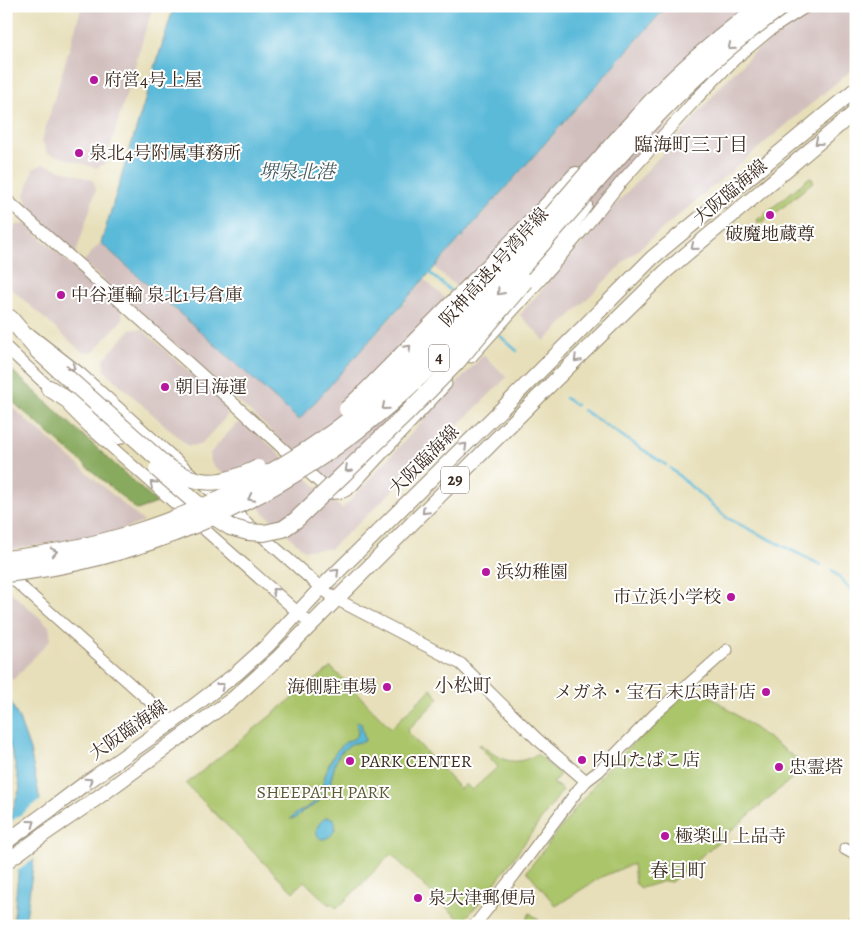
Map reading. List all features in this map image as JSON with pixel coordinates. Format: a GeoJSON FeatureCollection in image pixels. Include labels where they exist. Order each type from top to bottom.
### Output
{"type":"FeatureCollection","features":[{"type":"Feature","properties":{"kind":"highway","name":"阪神高速4号湾岸線"},"geometry":{"type":"LineString","coordinates":[[6,560],[92,544],[135,532],[208,504],[282,465],[358,413],[426,352],[505,267],[666,86],[700,55],[760,6]]}},
{"type":"Feature","properties":{"kind":"highway","name":"阪神高速4号湾岸線"},"geometry":{"type":"LineString","coordinates":[[6,574],[96,558],[139,546],[180,531],[254,497],[331,450],[368,423],[435,362],[516,275],[621,152],[648,124],[710,65],[783,6]]}},
{"type":"Feature","properties":{"kind":"highway"},"geometry":{"type":"LineString","coordinates":[[8,317],[38,351],[164,464],[192,479],[211,482],[230,479],[269,461],[345,410],[544,210],[605,144],[666,86]]}},
{"type":"Feature","properties":{"kind":"highway"},"geometry":{"type":"LineString","coordinates":[[49,388],[119,436],[193,501],[221,522],[230,527],[248,532],[264,533],[283,529],[296,520],[456,363],[520,288],[571,224],[621,152]]}},
{"type":"Feature","properties":{"kind":"main road","name":"大阪臨海線"},"geometry":{"type":"LineString","coordinates":[[10,839],[238,673],[652,258],[856,89]]}},
{"type":"Feature","properties":{"kind":"main road","name":"大阪臨海線"},"geometry":{"type":"LineString","coordinates":[[7,862],[234,698],[277,659],[665,272],[856,111]]}},
{"type":"Feature","properties":{"kind":"main road"},"geometry":{"type":"LineString","coordinates":[[851,926],[856,921]]}},
{"type":"Feature","properties":{"kind":"street"},"geometry":{"type":"LineString","coordinates":[[6,210],[9,202],[331,493],[346,492],[544,277],[622,181],[697,98],[742,53],[770,30],[807,6]]}},
{"type":"Feature","properties":{"kind":"street"},"geometry":{"type":"LineString","coordinates":[[8,317],[81,374],[321,588],[336,600],[461,664],[537,739],[586,782]]}},
{"type":"Feature","properties":{"kind":"street"},"geometry":{"type":"LineString","coordinates":[[6,347],[89,427],[311,624]]}},
{"type":"Feature","properties":{"kind":"street"},"geometry":{"type":"LineString","coordinates":[[6,574],[173,722]]}},
{"type":"Feature","properties":{"kind":"street"},"geometry":{"type":"LineString","coordinates":[[474,926],[516,874],[578,790],[655,714],[727,650]]}},
{"type":"Feature","properties":{"kind":"street"},"geometry":{"type":"LineString","coordinates":[[845,849],[856,855]]}},
{"type":"Feature","properties":{"kind":"shaded area"},"geometry":{"type":"Polygon","coordinates":[[[82,6],[153,6],[105,164],[96,168],[47,153],[42,140],[82,6]]]}},
{"type":"Feature","properties":{"kind":"shaded area"},"geometry":{"type":"Polygon","coordinates":[[[668,6],[797,6],[726,60],[709,77],[496,322],[435,268],[668,6]]]}},
{"type":"Feature","properties":{"kind":"shaded area"},"geometry":{"type":"Polygon","coordinates":[[[826,6],[856,6],[856,66],[628,258],[545,341],[520,315],[617,203],[752,54],[790,26],[826,6]]]}},
{"type":"Feature","properties":{"kind":"shaded area"},"geometry":{"type":"Polygon","coordinates":[[[43,164],[93,180],[96,190],[75,256],[29,214],[25,196],[33,169],[43,164]]]}},
{"type":"Feature","properties":{"kind":"shaded area"},"geometry":{"type":"Polygon","coordinates":[[[26,224],[122,311],[123,319],[93,352],[82,352],[6,284],[6,265],[15,225],[26,224]]]}},
{"type":"Feature","properties":{"kind":"shaded area"},"geometry":{"type":"Polygon","coordinates":[[[100,243],[299,420],[425,280],[484,333],[348,483],[334,487],[83,262],[100,243]]]}},
{"type":"Feature","properties":{"kind":"shaded area"},"geometry":{"type":"Polygon","coordinates":[[[131,329],[142,329],[225,405],[227,416],[200,445],[188,446],[105,371],[103,360],[131,329]]]}},
{"type":"Feature","properties":{"kind":"shaded area"},"geometry":{"type":"Polygon","coordinates":[[[483,355],[507,377],[375,508],[330,549],[304,550],[211,463],[210,453],[236,424],[245,423],[342,509],[483,355]]]}},
{"type":"Feature","properties":{"kind":"shaded area"},"geometry":{"type":"Polygon","coordinates":[[[6,402],[144,522],[112,533],[6,550],[6,402]]]}},
{"type":"Feature","properties":{"kind":"shaded area"},"geometry":{"type":"Polygon","coordinates":[[[6,588],[49,626],[51,639],[13,680],[6,674],[6,588]]]}},
{"type":"Feature","properties":{"kind":"green space"},"geometry":{"type":"Polygon","coordinates":[[[810,177],[814,181],[777,212],[759,224],[757,220],[810,177]]]}},
{"type":"Feature","properties":{"kind":"green space"},"geometry":{"type":"Polygon","coordinates":[[[6,365],[157,503],[137,510],[6,396],[6,365]]]}},
{"type":"Feature","properties":{"kind":"green space","name":"SHEEPATH PARK"},"geometry":{"type":"Polygon","coordinates":[[[331,667],[391,728],[431,689],[439,698],[407,731],[460,789],[466,784],[472,790],[498,767],[480,744],[500,758],[507,760],[521,761],[537,754],[560,774],[553,783],[563,790],[502,874],[462,922],[391,854],[337,909],[331,903],[329,905],[304,881],[293,892],[186,784],[331,667]]]}},
{"type":"Feature","properties":{"kind":"green space"},"geometry":{"type":"Polygon","coordinates":[[[695,685],[804,764],[804,768],[671,882],[665,881],[641,888],[635,883],[633,864],[601,877],[556,906],[527,871],[604,772],[695,685]]]}},
{"type":"Feature","properties":{"kind":"green space"},"geometry":{"type":"Polygon","coordinates":[[[530,913],[541,922],[538,926],[528,926],[525,922],[530,913]]]}},
{"type":"Feature","properties":{"kind":"water","name":"堺泉北港"},"geometry":{"type":"Polygon","coordinates":[[[174,6],[667,6],[299,420],[101,243],[174,6]]]}},
{"type":"Feature","properties":{"kind":"water"},"geometry":{"type":"Polygon","coordinates":[[[6,692],[19,719],[30,750],[41,805],[25,926],[13,926],[21,843],[8,824],[20,788],[6,734],[6,692]]]}},
{"type":"Feature","properties":{"kind":"water"},"geometry":{"type":"Polygon","coordinates":[[[357,722],[361,723],[365,741],[351,744],[340,753],[330,783],[322,798],[296,818],[290,819],[313,804],[320,796],[325,777],[335,753],[346,742],[355,738],[358,733],[357,722]]]}},
{"type":"Feature","properties":{"kind":"water"},"geometry":{"type":"Polygon","coordinates":[[[327,817],[334,819],[335,830],[325,839],[321,839],[317,833],[317,827],[327,817]]]}},
{"type":"Feature","properties":{"kind":"pier"},"geometry":{"type":"Polygon","coordinates":[[[42,799],[43,805],[37,857],[15,873],[19,843],[6,825],[42,799]]]}},
{"type":"Feature","properties":{"kind":"waterway"},"geometry":{"type":"LineString","coordinates":[[429,271],[451,291]]}},
{"type":"Feature","properties":{"kind":"waterway"},"geometry":{"type":"LineString","coordinates":[[499,335],[517,351]]}},
{"type":"Feature","properties":{"kind":"waterway"},"geometry":{"type":"LineString","coordinates":[[565,398],[576,405]]}},
{"type":"Feature","properties":{"kind":"waterway"},"geometry":{"type":"LineString","coordinates":[[583,410],[666,465]]}},
{"type":"Feature","properties":{"kind":"waterway"},"geometry":{"type":"LineString","coordinates":[[670,468],[727,518],[821,565]]}},
{"type":"Feature","properties":{"kind":"waterway"},"geometry":{"type":"LineString","coordinates":[[832,570],[856,595]]}},
{"type":"Feature","properties":{"kind":"place","name":"府営4号上屋"},"geometry":{"type":"Point","coordinates":[94,80]}},
{"type":"Feature","properties":{"kind":"place","name":"泉北4号附属事務所"},"geometry":{"type":"Point","coordinates":[79,153]}},
{"type":"Feature","properties":{"kind":"place","name":"破魔地蔵尊"},"geometry":{"type":"Point","coordinates":[770,215]}},
{"type":"Feature","properties":{"kind":"place","name":"中谷運輸 泉北1号倉庫"},"geometry":{"type":"Point","coordinates":[61,295]}},
{"type":"Feature","properties":{"kind":"place","name":"朝日海運"},"geometry":{"type":"Point","coordinates":[165,387]}},
{"type":"Feature","properties":{"kind":"place","name":"浜幼稚園"},"geometry":{"type":"Point","coordinates":[486,572]}},
{"type":"Feature","properties":{"kind":"place","name":"市立浜小学校"},"geometry":{"type":"Point","coordinates":[731,597]}},
{"type":"Feature","properties":{"kind":"place","name":"海側駐車場"},"geometry":{"type":"Point","coordinates":[387,687]}},
{"type":"Feature","properties":{"kind":"place","name":"メガネ・宝石 末広時計店"},"geometry":{"type":"Point","coordinates":[766,692]}},
{"type":"Feature","properties":{"kind":"place","name":"内山たばこ店"},"geometry":{"type":"Point","coordinates":[582,760]}},
{"type":"Feature","properties":{"kind":"place","name":"PARK CENTER"},"geometry":{"type":"Point","coordinates":[350,761]}},
{"type":"Feature","properties":{"kind":"place","name":"忠霊塔"},"geometry":{"type":"Point","coordinates":[779,767]}},
{"type":"Feature","properties":{"kind":"place","name":"極楽山 上品寺"},"geometry":{"type":"Point","coordinates":[665,836]}},
{"type":"Feature","properties":{"kind":"place","name":"泉大津郵便局"},"geometry":{"type":"Point","coordinates":[418,898]}},
{"type":"Feature","properties":{"kind":"district","name":"臨海町三丁目"},"geometry":{"type":"Point","coordinates":[691,145]}},
{"type":"Feature","properties":{"kind":"district","name":"小松町"},"geometry":{"type":"Point","coordinates":[463,686]}},
{"type":"Feature","properties":{"kind":"district","name":"春日町"},"geometry":{"type":"Point","coordinates":[678,871]}}]}
